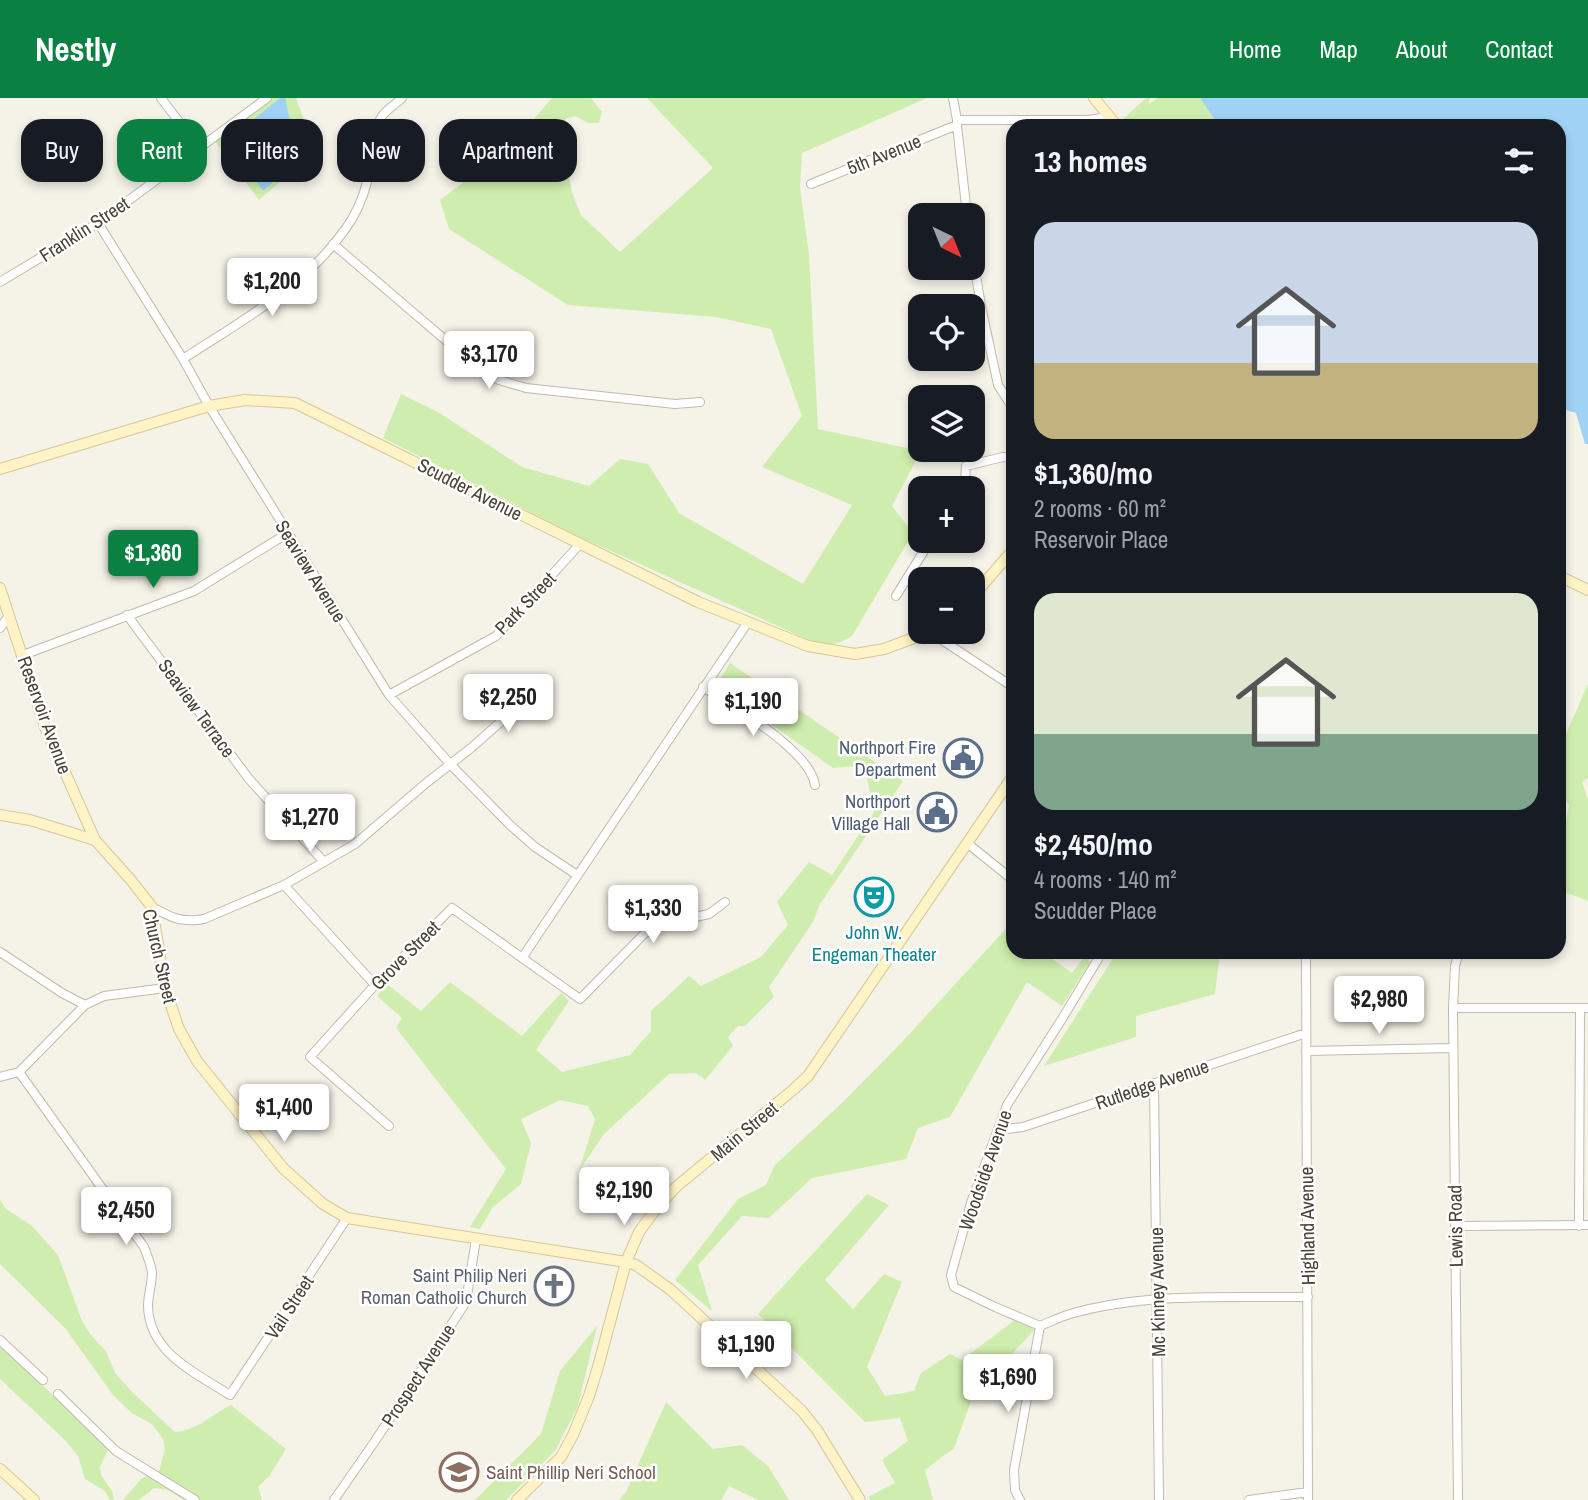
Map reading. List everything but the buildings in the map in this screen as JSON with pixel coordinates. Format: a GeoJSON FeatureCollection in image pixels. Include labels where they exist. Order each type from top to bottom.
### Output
{"type":"FeatureCollection","features":[{"type":"Feature","properties":{"kind":"main road"},"geometry":{"type":"LineString","coordinates":[[1094,98],[1109,117]]}},
{"type":"Feature","properties":{"kind":"main road","name":"Scudder Avenue"},"geometry":{"type":"LineString","coordinates":[[0,469],[209,406],[245,400],[295,403],[698,602],[808,646],[855,654],[884,649],[908,640]]}},
{"type":"Feature","properties":{"kind":"main road"},"geometry":{"type":"LineString","coordinates":[[985,582],[1006,558]]}},
{"type":"Feature","properties":{"kind":"main road"},"geometry":{"type":"LineString","coordinates":[[1566,579],[1588,590]]}},
{"type":"Feature","properties":{"kind":"main road","name":"Reservoir Avenue"},"geometry":{"type":"LineString","coordinates":[[0,588],[45,727],[95,840]]}},
{"type":"Feature","properties":{"kind":"main road","name":"Main Street"},"geometry":{"type":"LineString","coordinates":[[517,1500],[561,1457],[573,1435],[589,1396],[626,1262],[639,1232],[676,1187],[808,1076],[1006,786]]}},
{"type":"Feature","properties":{"kind":"main road"},"geometry":{"type":"LineString","coordinates":[[0,815],[30,820],[95,840]]}},
{"type":"Feature","properties":{"kind":"main road","name":"Church Street"},"geometry":{"type":"LineString","coordinates":[[95,840],[131,879],[152,907],[164,988],[179,1029],[197,1061],[283,1168],[323,1204],[347,1218],[626,1262]]}},
{"type":"Feature","properties":{"kind":"main road"},"geometry":{"type":"LineString","coordinates":[[626,1262],[636,1265],[671,1290],[802,1411],[817,1430],[860,1500]]}},
{"type":"Feature","properties":{"kind":"main road"},"geometry":{"type":"LineString","coordinates":[[0,1468],[34,1500]]}},
{"type":"Feature","properties":{"kind":"street"},"geometry":{"type":"LineString","coordinates":[[161,98],[177,119]]}},
{"type":"Feature","properties":{"kind":"street","name":"Franklin Street"},"geometry":{"type":"LineString","coordinates":[[207,141],[267,98]]}},
{"type":"Feature","properties":{"kind":"street"},"geometry":{"type":"LineString","coordinates":[[183,359],[279,296],[312,269],[333,244],[352,219],[364,195],[377,126],[384,114],[402,98]]}},
{"type":"Feature","properties":{"kind":"street"},"geometry":{"type":"LineString","coordinates":[[953,98],[966,203]]}},
{"type":"Feature","properties":{"kind":"street","name":"5th Avenue"},"geometry":{"type":"LineString","coordinates":[[1094,119],[1109,117]]}},
{"type":"Feature","properties":{"kind":"street","name":"5th Avenue"},"geometry":{"type":"LineString","coordinates":[[811,184],[957,123],[1006,122]]}},
{"type":"Feature","properties":{"kind":"street","name":"Franklin Street"},"geometry":{"type":"LineString","coordinates":[[0,282],[98,223],[153,182]]}},
{"type":"Feature","properties":{"kind":"street","name":"Seaview Avenue"},"geometry":{"type":"LineString","coordinates":[[98,223],[389,695],[450,764],[522,836],[577,875]]}},
{"type":"Feature","properties":{"kind":"street"},"geometry":{"type":"LineString","coordinates":[[333,244],[477,367],[499,380],[526,388],[675,404],[700,402]]}},
{"type":"Feature","properties":{"kind":"street"},"geometry":{"type":"LineString","coordinates":[[977,280],[998,385],[1006,397]]}},
{"type":"Feature","properties":{"kind":"street"},"geometry":{"type":"LineString","coordinates":[[965,476],[966,466],[1006,457]]}},
{"type":"Feature","properties":{"kind":"street"},"geometry":{"type":"LineString","coordinates":[[23,655],[194,591],[288,533]]}},
{"type":"Feature","properties":{"kind":"street","name":"Park Street"},"geometry":{"type":"LineString","coordinates":[[389,695],[496,636],[580,544]]}},
{"type":"Feature","properties":{"kind":"street"},"geometry":{"type":"LineString","coordinates":[[896,596],[923,553]]}},
{"type":"Feature","properties":{"kind":"street","name":"Seaview Terrace"},"geometry":{"type":"LineString","coordinates":[[127,615],[249,779],[324,862]]}},
{"type":"Feature","properties":{"kind":"street"},"geometry":{"type":"LineString","coordinates":[[0,628],[9,616]]}},
{"type":"Feature","properties":{"kind":"street"},"geometry":{"type":"LineString","coordinates":[[522,958],[748,622]]}},
{"type":"Feature","properties":{"kind":"street"},"geometry":{"type":"LineString","coordinates":[[948,644],[1006,682]]}},
{"type":"Feature","properties":{"kind":"street"},"geometry":{"type":"LineString","coordinates":[[152,907],[174,919],[190,922],[204,919],[284,886],[355,844],[547,681]]}},
{"type":"Feature","properties":{"kind":"street"},"geometry":{"type":"LineString","coordinates":[[703,687],[776,736],[810,769],[815,785]]}},
{"type":"Feature","properties":{"kind":"street"},"geometry":{"type":"LineString","coordinates":[[967,843],[1006,874]]}},
{"type":"Feature","properties":{"kind":"street"},"geometry":{"type":"LineString","coordinates":[[284,886],[375,985]]}},
{"type":"Feature","properties":{"kind":"street","name":"Grove Street"},"geometry":{"type":"LineString","coordinates":[[389,1126],[310,1057],[375,985],[452,908],[580,999],[645,933],[663,924],[709,914],[725,902]]}},
{"type":"Feature","properties":{"kind":"street"},"geometry":{"type":"LineString","coordinates":[[0,953],[85,1005]]}},
{"type":"Feature","properties":{"kind":"street","name":"Woodside Avenue"},"geometry":{"type":"LineString","coordinates":[[1040,1326],[954,1287],[950,1275],[971,1203],[1007,1105],[1098,959]]}},
{"type":"Feature","properties":{"kind":"street","name":"Highland Avenue"},"geometry":{"type":"LineString","coordinates":[[1306,959],[1308,1496]]}},
{"type":"Feature","properties":{"kind":"street","name":"Lewis Road"},"geometry":{"type":"LineString","coordinates":[[1457,959],[1453,1048],[1458,1500]]}},
{"type":"Feature","properties":{"kind":"street"},"geometry":{"type":"LineString","coordinates":[[0,1077],[19,1072],[85,1005],[104,996],[164,988]]}},
{"type":"Feature","properties":{"kind":"street"},"geometry":{"type":"LineString","coordinates":[[1453,1008],[1584,1008],[1584,1225],[1455,1226]]}},
{"type":"Feature","properties":{"kind":"street","name":"Rutledge Avenue"},"geometry":{"type":"LineString","coordinates":[[998,1130],[1023,1128],[1306,1033]]}},
{"type":"Feature","properties":{"kind":"street"},"geometry":{"type":"LineString","coordinates":[[1306,1051],[1453,1048]]}},
{"type":"Feature","properties":{"kind":"street","name":"Vail Street"},"geometry":{"type":"LineString","coordinates":[[19,1072],[144,1247],[152,1275],[149,1292],[150,1323],[159,1342],[173,1357],[230,1395],[347,1218]]}},
{"type":"Feature","properties":{"kind":"street","name":"Mc Kinney Avenue"},"geometry":{"type":"LineString","coordinates":[[1154,1083],[1159,1500]]}},
{"type":"Feature","properties":{"kind":"street","name":"Prospect Avenue"},"geometry":{"type":"LineString","coordinates":[[334,1500],[466,1302],[476,1239]]}},
{"type":"Feature","properties":{"kind":"street"},"geometry":{"type":"LineString","coordinates":[[1020,1500],[1015,1490],[1014,1470],[1040,1326],[1067,1314],[1157,1298],[1308,1297]]}},
{"type":"Feature","properties":{"kind":"street"},"geometry":{"type":"LineString","coordinates":[[0,1340],[43,1380]]}},
{"type":"Feature","properties":{"kind":"street"},"geometry":{"type":"LineString","coordinates":[[58,1394],[116,1451],[195,1500]]}},
{"type":"Feature","properties":{"kind":"street"},"geometry":{"type":"LineString","coordinates":[[1249,1500],[1308,1496]]}},
{"type":"Feature","properties":{"kind":"green space"},"geometry":{"type":"Polygon","coordinates":[[[271,98],[296,98],[304,119],[242,119],[271,98]]]}},
{"type":"Feature","properties":{"kind":"green space"},"geometry":{"type":"Polygon","coordinates":[[[552,98],[591,98],[602,112],[599,123],[588,123],[575,116],[566,119],[534,119],[552,98]]]}},
{"type":"Feature","properties":{"kind":"green space"},"geometry":{"type":"Polygon","coordinates":[[[647,98],[927,98],[802,153],[800,187],[809,255],[818,429],[908,448],[908,462],[915,462],[892,506],[908,527],[908,541],[852,636],[831,644],[809,640],[582,538],[383,438],[401,394],[438,412],[522,467],[589,486],[620,459],[648,464],[679,513],[803,584],[852,505],[762,467],[802,416],[771,329],[716,317],[568,305],[449,229],[440,200],[464,182],[570,182],[581,215],[620,252],[713,168],[647,98]]]}},
{"type":"Feature","properties":{"kind":"green space"},"geometry":{"type":"Polygon","coordinates":[[[1146,98],[1150,98],[1149,104],[1158,98],[1200,98],[1214,119],[1123,119],[1146,98]]]}},
{"type":"Feature","properties":{"kind":"green space"},"geometry":{"type":"Polygon","coordinates":[[[221,135],[221,149],[214,140],[221,135]]]}},
{"type":"Feature","properties":{"kind":"green space"},"geometry":{"type":"Polygon","coordinates":[[[246,182],[280,182],[259,200],[246,182]]]}},
{"type":"Feature","properties":{"kind":"green space"},"geometry":{"type":"Polygon","coordinates":[[[730,663],[903,781],[820,904],[813,922],[769,987],[774,997],[745,1026],[738,1026],[728,1037],[733,1046],[705,1080],[696,1073],[669,1074],[604,1134],[579,1171],[595,1119],[588,1106],[560,1100],[521,1119],[531,1143],[521,1184],[493,1207],[480,1229],[470,1227],[506,1169],[396,1028],[402,1018],[377,996],[387,984],[421,1011],[450,982],[522,1036],[561,993],[569,1001],[536,1050],[562,1072],[630,1055],[651,1031],[651,1011],[689,976],[701,986],[761,957],[788,925],[777,902],[809,862],[832,875],[874,812],[866,773],[856,766],[833,768],[716,685],[730,663]]]}},
{"type":"Feature","properties":{"kind":"green space"},"geometry":{"type":"Polygon","coordinates":[[[1588,684],[1588,778],[1582,782],[1588,800],[1588,901],[1566,893],[1566,820],[1569,805],[1566,800],[1566,734],[1588,684]]]}},
{"type":"Feature","properties":{"kind":"green space"},"geometry":{"type":"Polygon","coordinates":[[[1006,929],[1006,959],[1053,959],[1072,973],[1082,959],[1088,959],[1090,962],[1062,1006],[1027,982],[950,1117],[918,1128],[906,1159],[812,1178],[769,1218],[742,1216],[698,1265],[712,1311],[675,1280],[738,1199],[766,1185],[774,1166],[903,1041],[1006,929]]]}},
{"type":"Feature","properties":{"kind":"green space"},"geometry":{"type":"Polygon","coordinates":[[[1113,959],[1219,959],[1215,994],[1136,1016],[1136,1037],[1044,1066],[1113,959]]]}},
{"type":"Feature","properties":{"kind":"green space"},"geometry":{"type":"Polygon","coordinates":[[[867,1194],[889,1205],[825,1280],[853,1309],[884,1274],[902,1282],[867,1367],[885,1396],[914,1391],[921,1373],[950,1354],[962,1360],[1016,1319],[1035,1329],[973,1396],[954,1448],[925,1470],[933,1500],[870,1500],[868,1497],[895,1483],[882,1460],[908,1441],[900,1418],[865,1422],[758,1314],[867,1194]]]}},
{"type":"Feature","properties":{"kind":"green space"},"geometry":{"type":"Polygon","coordinates":[[[0,1200],[6,1209],[32,1226],[58,1255],[82,1321],[106,1351],[115,1373],[175,1432],[198,1425],[231,1405],[286,1449],[270,1475],[258,1487],[262,1500],[184,1500],[168,1490],[154,1488],[139,1500],[123,1500],[141,1479],[159,1471],[165,1449],[163,1439],[152,1424],[132,1413],[113,1395],[65,1328],[0,1264],[0,1200]]]}},
{"type":"Feature","properties":{"kind":"green space"},"geometry":{"type":"Polygon","coordinates":[[[597,1326],[578,1406],[555,1451],[506,1500],[475,1500],[541,1434],[560,1371],[597,1326]]]}},
{"type":"Feature","properties":{"kind":"green space"},"geometry":{"type":"Polygon","coordinates":[[[0,1346],[109,1447],[100,1467],[101,1475],[112,1491],[114,1500],[110,1500],[105,1491],[85,1479],[78,1456],[65,1440],[0,1379],[0,1346]]]}},
{"type":"Feature","properties":{"kind":"green space"},"geometry":{"type":"Polygon","coordinates":[[[666,1402],[713,1449],[742,1445],[768,1466],[789,1500],[758,1500],[729,1486],[721,1500],[619,1500],[626,1492],[666,1402]]]}},
{"type":"Feature","properties":{"kind":"water"},"geometry":{"type":"Polygon","coordinates":[[[280,98],[285,98],[290,119],[254,119],[280,98]]]}},
{"type":"Feature","properties":{"kind":"water"},"geometry":{"type":"Polygon","coordinates":[[[1200,98],[1588,98],[1588,444],[1585,444],[1576,413],[1566,410],[1566,119],[1214,119],[1200,98]]]}},
{"type":"Feature","properties":{"kind":"water"},"geometry":{"type":"Polygon","coordinates":[[[257,182],[273,182],[263,191],[257,182]]]}},
{"type":"Feature","properties":{"kind":"place","name":"Northport Fire Department"},"geometry":{"type":"Point","coordinates":[963,758]}},
{"type":"Feature","properties":{"kind":"place","name":"Northport Village Hall"},"geometry":{"type":"Point","coordinates":[937,812]}},
{"type":"Feature","properties":{"kind":"place","name":"John W. Engeman Theater"},"geometry":{"type":"Point","coordinates":[874,897]}},
{"type":"Feature","properties":{"kind":"place","name":"Saint Philip Neri Roman Catholic Church"},"geometry":{"type":"Point","coordinates":[554,1286]}},
{"type":"Feature","properties":{"kind":"place","name":"Saint Phillip Neri School"},"geometry":{"type":"Point","coordinates":[459,1472]}}]}
